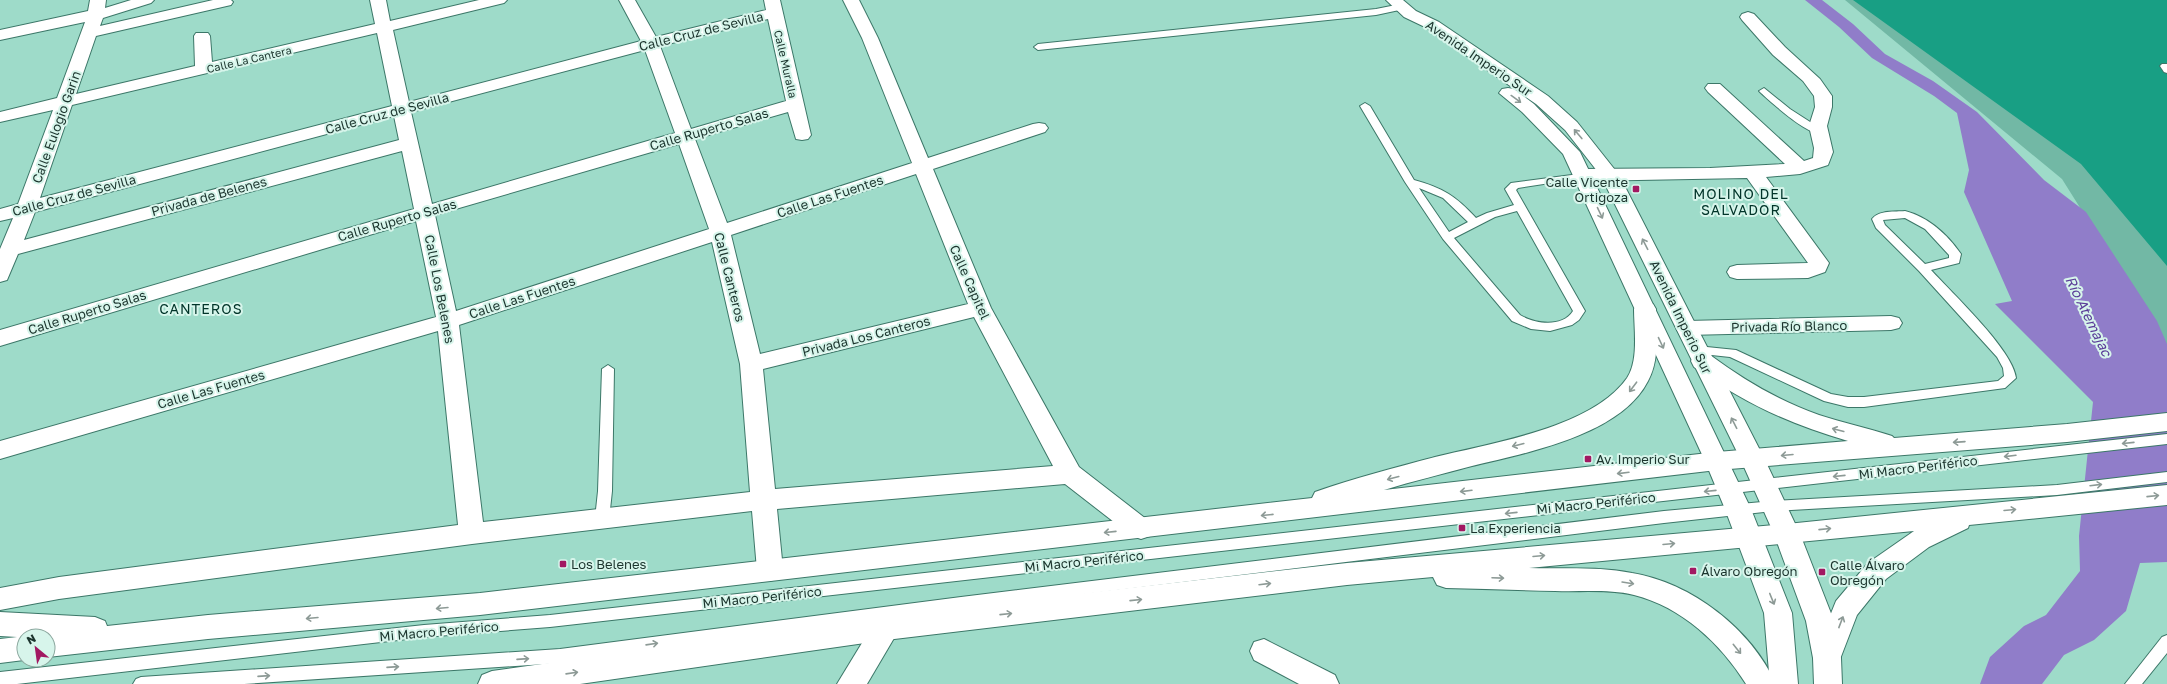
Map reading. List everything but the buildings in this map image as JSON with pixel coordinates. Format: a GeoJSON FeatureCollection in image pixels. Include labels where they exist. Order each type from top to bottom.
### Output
{"type":"FeatureCollection","features":[{"type":"Feature","properties":{"kind":"main road"},"geometry":{"type":"LineString","coordinates":[[0,35],[97,7],[117,10],[146,0]]}},
{"type":"Feature","properties":{"kind":"main road","name":"Calle Los Belenes"},"geometry":{"type":"LineString","coordinates":[[378,0],[448,321],[472,534]]}},
{"type":"Feature","properties":{"kind":"main road","name":"Calle La Cantera"},"geometry":{"type":"LineString","coordinates":[[0,117],[499,0]]}},
{"type":"Feature","properties":{"kind":"main road","name":"Calle Canteros"},"geometry":{"type":"LineString","coordinates":[[627,0],[651,43],[720,232],[751,364],[770,570]]}},
{"type":"Feature","properties":{"kind":"main road","name":"Calle Capitel"},"geometry":{"type":"LineString","coordinates":[[851,0],[870,38],[980,308],[1070,474],[1141,529]]}},
{"type":"Feature","properties":{"kind":"main road"},"geometry":{"type":"LineString","coordinates":[[89,32],[225,2]]}},
{"type":"Feature","properties":{"kind":"main road","name":"Calle Eulogio Garin"},"geometry":{"type":"LineString","coordinates":[[0,275],[27,208],[66,102],[97,7]]}},
{"type":"Feature","properties":{"kind":"main road","name":"Calle Cruz de Sevilla"},"geometry":{"type":"LineString","coordinates":[[0,215],[651,43],[773,7]]}},
{"type":"Feature","properties":{"kind":"main road","name":"Calle Muralla"},"geometry":{"type":"LineString","coordinates":[[773,7],[802,135]]}},
{"type":"Feature","properties":{"kind":"main road","name":"Avenida Imperio Sur"},"geometry":{"type":"LineString","coordinates":[[1402,7],[1433,25],[1542,100],[1571,126],[1610,175],[1752,458]]}},
{"type":"Feature","properties":{"kind":"main road","name":"Avenida Imperio Sur"},"geometry":{"type":"LineString","coordinates":[[1402,7],[1420,29],[1528,108],[1570,152],[1583,175],[1717,461]]}},
{"type":"Feature","properties":{"kind":"main road"},"geometry":{"type":"LineString","coordinates":[[1583,175],[1753,173],[1812,167],[1822,160],[1823,150],[1818,131],[1819,118],[1824,105],[1823,97],[1812,81],[1779,51],[1748,17]]}},
{"type":"Feature","properties":{"kind":"main road"},"geometry":{"type":"LineString","coordinates":[[202,36],[204,69]]}},
{"type":"Feature","properties":{"kind":"main road"},"geometry":{"type":"LineString","coordinates":[[1714,88],[1800,168]]}},
{"type":"Feature","properties":{"kind":"main road","name":"Calle Ruperto Salas"},"geometry":{"type":"LineString","coordinates":[[0,338],[424,212],[796,104]]}},
{"type":"Feature","properties":{"kind":"main road","name":"Calle Las Fuentes"},"geometry":{"type":"LineString","coordinates":[[0,450],[448,321],[1039,128]]}},
{"type":"Feature","properties":{"kind":"main road","name":"Privada de Belenes"},"geometry":{"type":"LineString","coordinates":[[10,250],[409,143]]}},
{"type":"Feature","properties":{"kind":"main road"},"geometry":{"type":"LineString","coordinates":[[1737,272],[1808,271],[1818,267],[1817,259],[1753,173]]}},
{"type":"Feature","properties":{"kind":"main road","name":"Privada Los Canteros"},"geometry":{"type":"LineString","coordinates":[[751,364],[980,308]]}},
{"type":"Feature","properties":{"kind":"main road"},"geometry":{"type":"LineString","coordinates":[[1293,512],[1364,485],[1542,439],[1609,408],[1630,391],[1642,372],[1645,352],[1645,309]]}},
{"type":"Feature","properties":{"kind":"main road","name":"Privada Río Blanco"},"geometry":{"type":"LineString","coordinates":[[1687,328],[1890,323]]}},
{"type":"Feature","properties":{"kind":"main road"},"geometry":{"type":"LineString","coordinates":[[1700,356],[1740,389],[1786,413],[1839,431],[1903,446]]}},
{"type":"Feature","properties":{"kind":"main road"},"geometry":{"type":"LineString","coordinates":[[56,644],[208,627],[480,604],[1293,512],[1717,461],[2067,433],[2167,422]]}},
{"type":"Feature","properties":{"kind":"main road"},"geometry":{"type":"LineString","coordinates":[[1752,458],[1787,534],[1820,621],[1827,671]]}},
{"type":"Feature","properties":{"kind":"main road"},"geometry":{"type":"LineString","coordinates":[[1717,461],[1734,499],[1778,613],[1784,684]]}},
{"type":"Feature","properties":{"kind":"main road"},"geometry":{"type":"LineString","coordinates":[[0,599],[59,588],[472,534],[764,500],[1070,474]]}},
{"type":"Feature","properties":{"kind":"main road"},"geometry":{"type":"LineString","coordinates":[[492,684],[886,628],[1347,574],[1787,534],[1982,512],[2058,498],[2167,495]]}},
{"type":"Feature","properties":{"kind":"main road"},"geometry":{"type":"LineString","coordinates":[[1827,671],[1846,609],[1878,571],[1920,540],[1946,526],[1982,512]]}},
{"type":"Feature","properties":{"kind":"main road"},"geometry":{"type":"LineString","coordinates":[[1347,574],[1608,581],[1634,584],[1669,596],[1702,616],[1731,642],[1762,684]]}},
{"type":"Feature","properties":{"kind":"main road"},"geometry":{"type":"LineString","coordinates":[[0,624],[82,629],[208,627]]}},
{"type":"Feature","properties":{"kind":"main road"},"geometry":{"type":"LineString","coordinates":[[851,684],[886,628]]}},
{"type":"Feature","properties":{"kind":"main road"},"geometry":{"type":"LineString","coordinates":[[0,651],[16,649]]}},
{"type":"Feature","properties":{"kind":"main road"},"geometry":{"type":"LineString","coordinates":[[1264,651],[1326,684]]}},
{"type":"Feature","properties":{"kind":"lane"},"geometry":{"type":"LineString","coordinates":[[1038,47],[1376,12],[1402,7]]}},
{"type":"Feature","properties":{"kind":"lane"},"geometry":{"type":"LineString","coordinates":[[1764,91],[1787,111],[1818,131]]}},
{"type":"Feature","properties":{"kind":"lane"},"geometry":{"type":"LineString","coordinates":[[1365,106],[1410,182],[1447,237],[1516,318],[1523,324],[1539,327],[1568,323],[1577,315],[1579,311],[1577,305],[1511,191],[1513,186],[1583,175]]}},
{"type":"Feature","properties":{"kind":"lane"},"geometry":{"type":"LineString","coordinates":[[1410,182],[1433,188],[1451,198],[1474,223]]}},
{"type":"Feature","properties":{"kind":"lane"},"geometry":{"type":"LineString","coordinates":[[1447,237],[1491,215],[1520,207]]}},
{"type":"Feature","properties":{"kind":"lane"},"geometry":{"type":"LineString","coordinates":[[1700,356],[1732,353],[1811,392],[1828,398],[1848,402],[1864,402],[2001,385],[2010,378],[2009,368],[2001,354],[1923,268],[1880,226],[1877,219],[1882,216],[1906,213],[1915,216],[1927,224],[1955,254],[1956,260],[1923,268]]}},
{"type":"Feature","properties":{"kind":"lane"},"geometry":{"type":"LineString","coordinates":[[602,519],[605,491],[608,369]]}},
{"type":"Feature","properties":{"kind":"lane","name":"Mi Macro Periférico"},"geometry":{"type":"LineString","coordinates":[[0,679],[424,631],[550,621],[1734,499],[1769,495],[2048,452],[2167,439]]}},
{"type":"Feature","properties":{"kind":"lane","name":"Mi Macro Periférico"},"geometry":{"type":"LineString","coordinates":[[141,684],[560,656],[1769,495],[2058,498],[2167,477]]}},
{"type":"Feature","properties":{"kind":"lane"},"geometry":{"type":"LineString","coordinates":[[2133,684],[2167,642]]}},
{"type":"Feature","properties":{"kind":"green space"},"geometry":{"type":"Polygon","coordinates":[[[1845,0],[2167,0],[2167,346],[2062,179],[1845,0]]]}},
{"type":"Feature","properties":{"kind":"green space"},"geometry":{"type":"Polygon","coordinates":[[[1853,0],[2167,0],[2167,266],[2081,164],[1853,0]]]}},
{"type":"Feature","properties":{"kind":"water","name":"Río Atemajac"},"geometry":{"type":"Polygon","coordinates":[[[1805,0],[1822,0],[1853,24],[1885,54],[1933,81],[1977,112],[2044,180],[2086,212],[2157,321],[2167,344],[2167,562],[2140,563],[2126,611],[2094,640],[2064,655],[2042,684],[1980,684],[1990,657],[2024,626],[2046,615],[2080,571],[2079,536],[2093,402],[1995,304],[2012,301],[1964,192],[1969,170],[1957,113],[1934,96],[1872,58],[1839,27],[1805,0]]]}},
{"type":"Feature","properties":{"kind":"place","name":"Calle Vicente Ortigoza"},"geometry":{"type":"Point","coordinates":[1636,189]}},
{"type":"Feature","properties":{"kind":"place","name":"Av. Imperio Sur"},"geometry":{"type":"Point","coordinates":[1588,459]}},
{"type":"Feature","properties":{"kind":"place","name":"La Experiencia"},"geometry":{"type":"Point","coordinates":[1462,528]}},
{"type":"Feature","properties":{"kind":"place","name":"Los Belenes"},"geometry":{"type":"Point","coordinates":[563,564]}},
{"type":"Feature","properties":{"kind":"place","name":"Álvaro Obregón"},"geometry":{"type":"Point","coordinates":[1693,571]}},
{"type":"Feature","properties":{"kind":"place","name":"Calle Álvaro Obregón"},"geometry":{"type":"Point","coordinates":[1822,572]}},
{"type":"Feature","properties":{"kind":"district","name":"MOLINO DEL SALVADOR"},"geometry":{"type":"Point","coordinates":[1741,202]}},
{"type":"Feature","properties":{"kind":"district","name":"CANTEROS"},"geometry":{"type":"Point","coordinates":[201,308]}}]}
